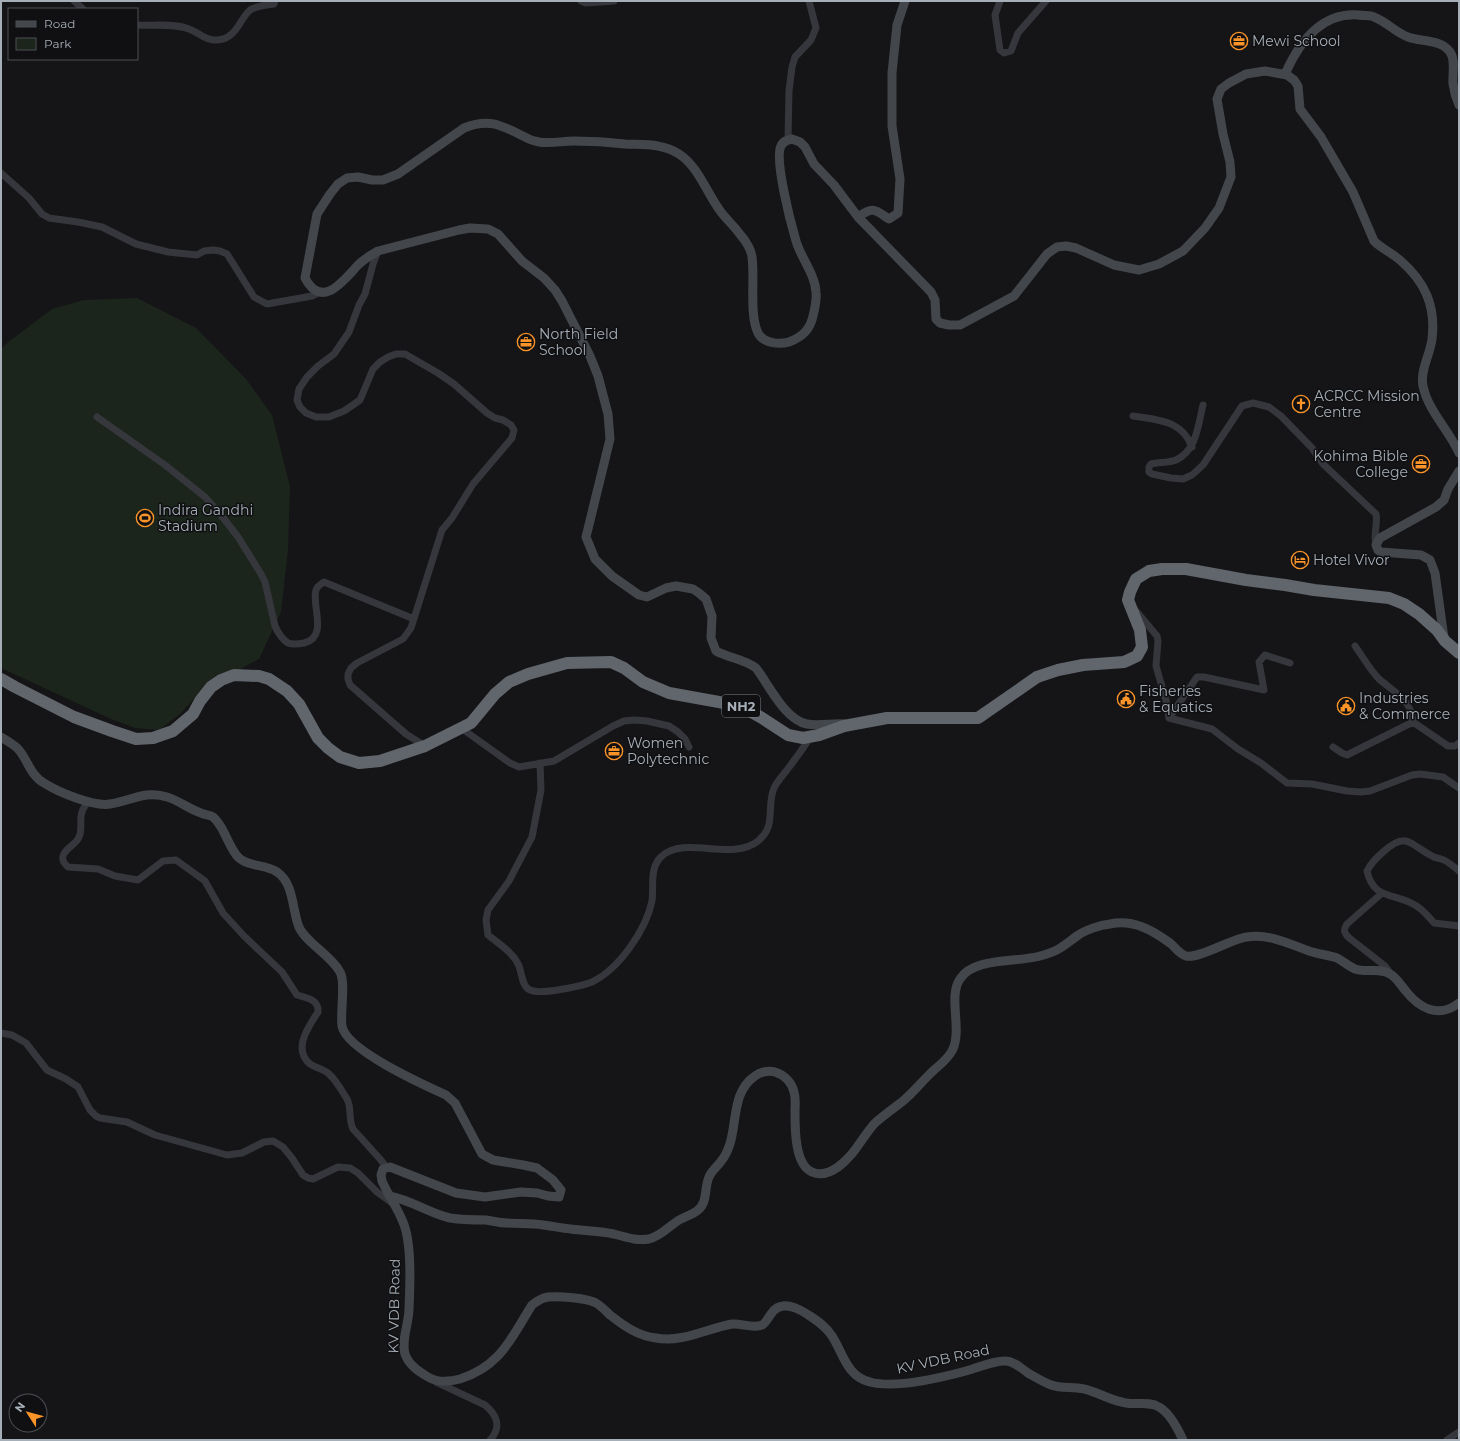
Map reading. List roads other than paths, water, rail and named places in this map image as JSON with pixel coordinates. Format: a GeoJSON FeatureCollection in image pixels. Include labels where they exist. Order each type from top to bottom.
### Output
{"type":"FeatureCollection","features":[{"type":"Feature","properties":{"kind":"highway"},"geometry":{"type":"LineString","coordinates":[[1128,600],[1136,579],[1149,571],[1162,569],[1186,569],[1314,590],[1390,598],[1404,604],[1419,614],[1459,653]]}},
{"type":"Feature","properties":{"kind":"highway","name":"NH2"},"geometry":{"type":"LineString","coordinates":[[1,678],[15,687],[74,716],[112,732],[136,739],[153,738],[173,731],[192,714],[211,687],[221,680],[234,675],[259,676],[269,679],[287,690],[300,704],[318,738],[340,757],[359,763],[380,761],[426,746],[471,723],[495,694],[509,682],[528,674],[567,663],[600,661],[611,662],[624,668],[643,682],[669,693],[741,706],[788,735],[803,738],[819,735],[844,726],[887,718],[978,718],[1037,677],[1076,666],[1124,662],[1137,656],[1142,647],[1140,630],[1128,600]]}},
{"type":"Feature","properties":{"kind":"street"},"geometry":{"type":"LineString","coordinates":[[74,1],[82,8]]}},
{"type":"Feature","properties":{"kind":"street"},"geometry":{"type":"LineString","coordinates":[[138,25],[181,26],[204,38],[212,40],[224,39],[232,33],[251,10],[259,6],[274,4],[275,1]]}},
{"type":"Feature","properties":{"kind":"street"},"geometry":{"type":"LineString","coordinates":[[581,1],[586,3],[614,1]]}},
{"type":"Feature","properties":{"kind":"street"},"geometry":{"type":"LineString","coordinates":[[788,140],[789,91],[792,67],[795,57],[811,40],[816,28],[809,1]]}},
{"type":"Feature","properties":{"kind":"street"},"geometry":{"type":"LineString","coordinates":[[858,217],[867,211],[874,210],[889,219],[898,213],[900,179],[892,126],[892,80],[897,26],[905,1]]}},
{"type":"Feature","properties":{"kind":"street"},"geometry":{"type":"LineString","coordinates":[[1000,1],[995,15],[1000,50],[1004,53],[1011,51],[1018,33],[1046,1]]}},
{"type":"Feature","properties":{"kind":"street"},"geometry":{"type":"LineString","coordinates":[[1287,75],[1286,72],[1298,51],[1310,34],[1322,23],[1337,17],[1354,15],[1372,16],[1384,21],[1406,37],[1440,44],[1450,52],[1453,58],[1453,84],[1459,105]]}},
{"type":"Feature","properties":{"kind":"street"},"geometry":{"type":"LineString","coordinates":[[320,292],[310,286],[305,278],[317,214],[338,184],[347,178],[358,177],[372,180],[383,180],[393,176],[415,164],[464,128],[476,123],[489,123],[498,124],[538,142],[557,143],[574,141],[654,145],[668,148],[679,154],[688,162],[721,212],[747,243],[752,255],[753,301],[756,325],[759,334],[765,340],[776,344],[788,342],[801,336],[808,329],[811,323],[816,301],[816,290],[796,240],[785,197],[778,154],[784,141],[792,139],[800,142],[805,147],[814,164],[834,185],[858,217],[931,292],[935,300],[936,319],[940,323],[960,325],[1014,296],[1047,254],[1057,247],[1066,246],[1076,248],[1114,265],[1139,270],[1159,264],[1183,251],[1205,228],[1219,208],[1231,177],[1230,162],[1217,99],[1221,89],[1246,74],[1265,71],[1287,75],[1294,80],[1298,86],[1300,109],[1321,137],[1334,162],[1353,192],[1374,241],[1378,246],[1400,260],[1424,288],[1431,306],[1432,339],[1424,367],[1422,379],[1423,388],[1435,414],[1459,453]]}},
{"type":"Feature","properties":{"kind":"street"},"geometry":{"type":"LineString","coordinates":[[1,173],[29,198],[42,214],[49,218],[102,227],[136,244],[168,252],[197,255],[204,251],[220,250],[227,254],[254,297],[267,304],[312,296],[320,292],[331,291],[363,261],[378,251],[470,228],[488,229],[498,234],[522,261],[544,278],[555,290],[590,356],[598,376],[608,414],[610,439],[586,537],[595,559],[612,576],[639,595],[647,597],[666,588],[676,586],[693,589],[699,593],[706,599],[712,616],[711,638],[712,644],[716,651],[724,656],[751,664],[756,668],[782,706],[792,716],[806,724],[856,724]]}},
{"type":"Feature","properties":{"kind":"street"},"geometry":{"type":"LineString","coordinates":[[378,251],[365,294],[359,305],[349,332],[334,354],[318,366],[307,377],[299,389],[297,400],[300,407],[306,413],[316,417],[329,417],[344,411],[360,400],[373,369],[380,362],[396,354],[405,354],[438,373],[495,418],[503,420],[511,425],[514,430],[512,438],[473,484],[452,518],[442,530],[411,628],[403,639],[357,663],[351,668],[348,674],[350,685],[406,734],[426,746]]}},
{"type":"Feature","properties":{"kind":"street"},"geometry":{"type":"LineString","coordinates":[[1203,405],[1192,447],[1184,455],[1175,460],[1151,464],[1148,467],[1149,472],[1170,478],[1183,479],[1192,475],[1203,465],[1242,406],[1253,402],[1269,407],[1294,429],[1336,477],[1376,514],[1374,539],[1378,550],[1382,552],[1421,555],[1430,560],[1435,573],[1445,641]]}},
{"type":"Feature","properties":{"kind":"street"},"geometry":{"type":"LineString","coordinates":[[1133,416],[1170,423],[1182,430],[1188,437],[1192,447]]}},
{"type":"Feature","properties":{"kind":"street"},"geometry":{"type":"LineString","coordinates":[[97,417],[165,465],[205,497],[221,515],[238,537],[261,574],[265,582],[274,626],[278,633],[289,643],[300,644],[309,642],[312,639],[316,632],[317,624],[316,590],[320,584],[324,582],[414,619]]}},
{"type":"Feature","properties":{"kind":"street"},"geometry":{"type":"LineString","coordinates":[[1376,545],[1380,538],[1436,507],[1441,502],[1459,471]]}},
{"type":"Feature","properties":{"kind":"street"},"geometry":{"type":"LineString","coordinates":[[1128,600],[1157,636],[1156,666],[1170,718]]}},
{"type":"Feature","properties":{"kind":"street"},"geometry":{"type":"LineString","coordinates":[[1355,646],[1379,678],[1405,700],[1412,714],[1413,722],[1448,746],[1455,746],[1459,743]]}},
{"type":"Feature","properties":{"kind":"street"},"geometry":{"type":"LineString","coordinates":[[1170,718],[1197,677],[1204,677],[1264,690],[1259,662],[1265,655],[1290,663]]}},
{"type":"Feature","properties":{"kind":"street"},"geometry":{"type":"LineString","coordinates":[[1170,718],[1212,729],[1238,749],[1287,782],[1312,784],[1347,791],[1361,792],[1370,791],[1412,775],[1420,774],[1443,777],[1459,788]]}},
{"type":"Feature","properties":{"kind":"street"},"geometry":{"type":"LineString","coordinates":[[460,728],[510,764],[519,767],[554,761],[624,721],[647,721],[668,726],[678,732],[685,740],[688,747]]}},
{"type":"Feature","properties":{"kind":"street"},"geometry":{"type":"LineString","coordinates":[[1334,747],[1347,755],[1413,722]]}},
{"type":"Feature","properties":{"kind":"street"},"geometry":{"type":"LineString","coordinates":[[540,763],[541,790],[532,837],[510,881],[488,910],[486,920],[488,935],[514,956],[526,988],[530,991],[538,992],[592,982],[607,973],[621,959],[640,932],[651,904],[656,863],[663,855],[683,848],[729,850],[747,847],[758,841],[765,834],[770,824],[770,801],[774,787],[811,736]]}},
{"type":"Feature","properties":{"kind":"street"},"geometry":{"type":"LineString","coordinates":[[1,738],[19,750],[34,774],[43,783],[81,800],[88,801],[109,804],[137,796],[151,794],[167,797],[213,817],[238,857],[251,863],[268,867],[277,872],[287,881],[300,929],[330,959],[341,973],[342,1028],[350,1040],[381,1062],[446,1095],[455,1103],[482,1154],[493,1160],[537,1168],[553,1180],[561,1190],[559,1197],[522,1192],[485,1197],[456,1193],[396,1169],[390,1167],[387,1168],[353,1128],[348,1100],[330,1074],[312,1065],[306,1060],[302,1050],[302,1042],[310,1024],[318,1012],[317,1005],[308,998],[297,995],[282,972],[244,936],[223,913],[205,881],[176,860],[164,861],[138,880],[115,876],[98,869],[68,867],[62,859],[64,853],[75,844],[79,838],[81,833],[82,813],[88,801]]}},
{"type":"Feature","properties":{"kind":"street"},"geometry":{"type":"LineString","coordinates":[[1459,871],[1451,864],[1441,859],[1433,858],[1416,845],[1400,841],[1395,842],[1376,858],[1371,863],[1367,871],[1371,883],[1381,894],[1413,904],[1424,912],[1434,923],[1459,926]]}},
{"type":"Feature","properties":{"kind":"street"},"geometry":{"type":"LineString","coordinates":[[1381,894],[1347,924],[1344,928],[1344,932],[1348,937],[1386,966],[1412,999],[1425,1008],[1442,1012],[1459,1003]]}},
{"type":"Feature","properties":{"kind":"street"},"geometry":{"type":"LineString","coordinates":[[390,1196],[400,1198],[428,1211],[451,1218],[502,1223],[541,1224],[615,1234],[629,1239],[641,1240],[658,1236],[677,1221],[701,1208],[705,1199],[709,1176],[725,1156],[731,1145],[738,1098],[755,1076],[766,1071],[776,1072],[787,1079],[793,1087],[796,1098],[795,1112],[798,1154],[801,1163],[807,1170],[815,1173],[822,1174],[833,1170],[844,1163],[876,1123],[907,1097],[950,1055],[957,1035],[955,994],[957,983],[967,971],[980,965],[1026,960],[1054,952],[1060,950],[1078,935],[1086,931],[1110,924],[1127,923],[1141,926],[1154,932],[1172,944],[1178,951],[1186,956],[1196,957],[1217,946],[1250,936],[1264,937],[1293,944],[1310,951],[1339,959],[1354,968],[1391,974]]}},
{"type":"Feature","properties":{"kind":"street"},"geometry":{"type":"LineString","coordinates":[[1,1033],[12,1035],[26,1043],[47,1070],[66,1079],[78,1087],[90,1110],[100,1118],[127,1122],[155,1135],[227,1155],[242,1153],[264,1142],[273,1141],[283,1147],[303,1175],[308,1178],[313,1179],[338,1167],[350,1168],[358,1173],[377,1192],[395,1206]]}},
{"type":"Feature","properties":{"kind":"street","name":"KV VDB Road"},"geometry":{"type":"LineString","coordinates":[[387,1168],[383,1170],[381,1175],[382,1181],[404,1222],[407,1236],[409,1316],[404,1341],[404,1351],[407,1360],[416,1370],[431,1379],[448,1382],[472,1375],[490,1364],[505,1349],[532,1305],[538,1300],[550,1297],[575,1299],[595,1303],[636,1333],[657,1339],[691,1335],[717,1327],[736,1324],[760,1326],[765,1323],[776,1307],[790,1306],[802,1311],[818,1321],[832,1335],[848,1367],[856,1376],[870,1382],[888,1384],[918,1381],[966,1371],[997,1362],[1012,1362],[1029,1374],[1052,1385],[1069,1388],[1083,1388],[1126,1403],[1149,1404],[1159,1407],[1168,1416],[1183,1440]]}},
{"type":"Feature","properties":{"kind":"street"},"geometry":{"type":"LineString","coordinates":[[431,1379],[485,1405],[490,1409],[494,1414],[497,1427],[496,1433],[490,1440]]}},
{"type":"Feature","properties":{"kind":"street"},"geometry":{"type":"LineString","coordinates":[[1448,1440],[1459,1432]]}},
{"type":"Feature","properties":{"kind":"place","name":"Mewi School"},"geometry":{"type":"Point","coordinates":[1239,41]}},
{"type":"Feature","properties":{"kind":"place","name":"North Field School"},"geometry":{"type":"Point","coordinates":[526,342]}},
{"type":"Feature","properties":{"kind":"place","name":"ACRCC Mission Centre"},"geometry":{"type":"Point","coordinates":[1301,404]}},
{"type":"Feature","properties":{"kind":"place","name":"Kohima Bible College"},"geometry":{"type":"Point","coordinates":[1421,464]}},
{"type":"Feature","properties":{"kind":"place","name":"Indira Gandhi Stadium"},"geometry":{"type":"Point","coordinates":[145,518]}},
{"type":"Feature","properties":{"kind":"place","name":"Hotel Vivor"},"geometry":{"type":"Point","coordinates":[1300,560]}},
{"type":"Feature","properties":{"kind":"place","name":"Fisheries & Equatics"},"geometry":{"type":"Point","coordinates":[1126,699]}},
{"type":"Feature","properties":{"kind":"place","name":"Industries & Commerce"},"geometry":{"type":"Point","coordinates":[1346,706]}},
{"type":"Feature","properties":{"kind":"place","name":"Women Polytechnic"},"geometry":{"type":"Point","coordinates":[614,751]}}]}
